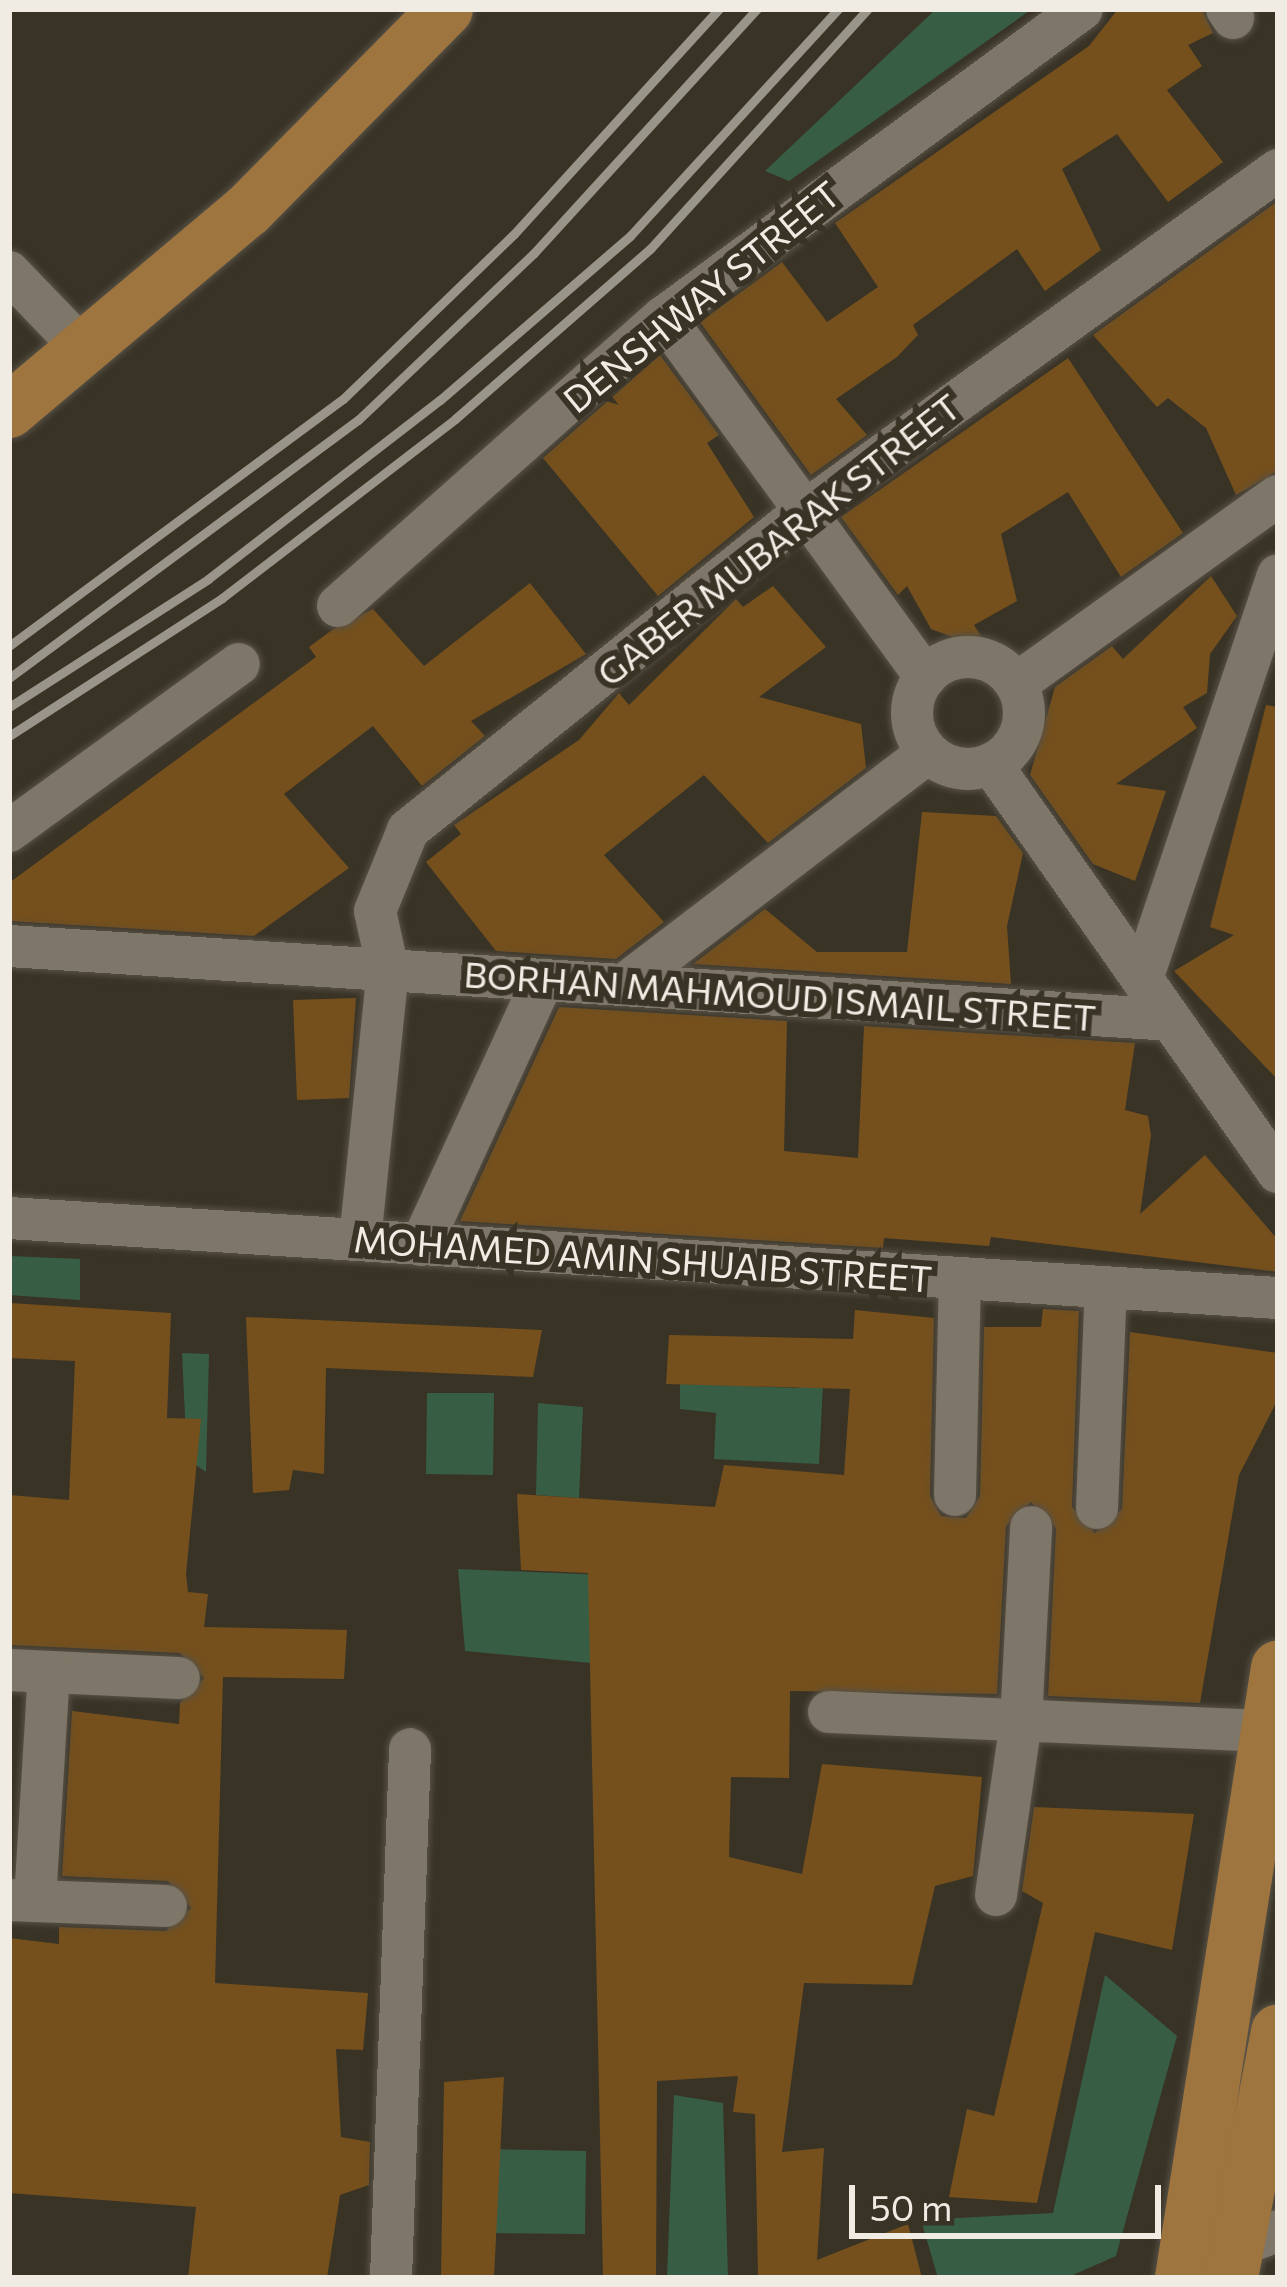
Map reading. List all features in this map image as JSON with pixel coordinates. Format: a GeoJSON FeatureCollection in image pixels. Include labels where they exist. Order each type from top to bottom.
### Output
{"type":"FeatureCollection","features":[{"type":"Feature","properties":{"kind":"main road"},"geometry":{"type":"LineString","coordinates":[[9,411],[248,210],[446,9]]}},
{"type":"Feature","properties":{"kind":"main road"},"geometry":{"type":"LineString","coordinates":[[1214,2264],[1264,1731],[1278,1668]]}},
{"type":"Feature","properties":{"kind":"main road"},"geometry":{"type":"LineString","coordinates":[[1214,2264],[1278,2031]]}},
{"type":"Feature","properties":{"kind":"street","name":"DENSHWAY STREET"},"geometry":{"type":"LineString","coordinates":[[338,606],[664,317],[1082,9]]}},
{"type":"Feature","properties":{"kind":"street","name":"GABER MUBARAK STREET"},"geometry":{"type":"LineString","coordinates":[[360,1240],[388,970],[377,897],[408,830],[805,511],[1278,170]]}},
{"type":"Feature","properties":{"kind":"street"},"geometry":{"type":"LineString","coordinates":[[9,272],[84,350]]}},
{"type":"Feature","properties":{"kind":"street"},"geometry":{"type":"LineString","coordinates":[[664,317],[926,677]]}},
{"type":"Feature","properties":{"kind":"street"},"geometry":{"type":"LineString","coordinates":[[1016,684],[1278,496]]}},
{"type":"Feature","properties":{"kind":"street"},"geometry":{"type":"LineString","coordinates":[[1142,979],[1278,575]]}},
{"type":"Feature","properties":{"kind":"street"},"geometry":{"type":"LineString","coordinates":[[973,657],[1016,684],[1022,730],[991,764],[964,770],[927,753],[911,715],[926,677],[973,657]]}},
{"type":"Feature","properties":{"kind":"street"},"geometry":{"type":"LineString","coordinates":[[9,831],[239,664]]}},
{"type":"Feature","properties":{"kind":"street"},"geometry":{"type":"LineString","coordinates":[[624,985],[927,753]]}},
{"type":"Feature","properties":{"kind":"street"},"geometry":{"type":"LineString","coordinates":[[991,764],[1278,1172]]}},
{"type":"Feature","properties":{"kind":"street","name":"BORHAN MAHMOUD ISMAIL STREET"},"geometry":{"type":"LineString","coordinates":[[9,946],[1171,1020]]}},
{"type":"Feature","properties":{"kind":"street"},"geometry":{"type":"LineString","coordinates":[[422,1245],[543,980]]}},
{"type":"Feature","properties":{"kind":"street","name":"MOHAMED AMIN SHUAIB STREET"},"geometry":{"type":"LineString","coordinates":[[9,1218],[1278,1298]]}},
{"type":"Feature","properties":{"kind":"street"},"geometry":{"type":"LineString","coordinates":[[955,1495],[960,1278]]}},
{"type":"Feature","properties":{"kind":"street"},"geometry":{"type":"LineString","coordinates":[[1097,1508],[1106,1287]]}},
{"type":"Feature","properties":{"kind":"street"},"geometry":{"type":"LineString","coordinates":[[996,1895],[1021,1721],[1031,1527]]}},
{"type":"Feature","properties":{"kind":"street"},"geometry":{"type":"LineString","coordinates":[[166,1906],[22,1900],[29,1671],[179,1678]]}},
{"type":"Feature","properties":{"kind":"street"},"geometry":{"type":"LineString","coordinates":[[829,1712],[1264,1731]]}},
{"type":"Feature","properties":{"kind":"street"},"geometry":{"type":"LineString","coordinates":[[391,2278],[410,1749]]}},
{"type":"Feature","properties":{"kind":"green space"},"geometry":{"type":"Polygon","coordinates":[[[936,9],[1032,9],[789,181],[765,171],[936,9]]]}},
{"type":"Feature","properties":{"kind":"green space"},"geometry":{"type":"Polygon","coordinates":[[[9,1256],[80,1259],[80,1300],[9,1295],[9,1256]]]}},
{"type":"Feature","properties":{"kind":"green space"},"geometry":{"type":"Polygon","coordinates":[[[825,1344],[819,1464],[714,1459],[716,1413],[680,1409],[680,1384],[799,1388],[797,1347],[825,1344]]]}},
{"type":"Feature","properties":{"kind":"green space"},"geometry":{"type":"Polygon","coordinates":[[[182,1353],[209,1354],[206,1472],[187,1459],[182,1353]]]}},
{"type":"Feature","properties":{"kind":"green space"},"geometry":{"type":"Polygon","coordinates":[[[427,1393],[494,1393],[493,1475],[426,1474],[427,1393]]]}},
{"type":"Feature","properties":{"kind":"green space"},"geometry":{"type":"Polygon","coordinates":[[[538,1403],[583,1407],[579,1498],[536,1495],[538,1403]]]}},
{"type":"Feature","properties":{"kind":"green space"},"geometry":{"type":"Polygon","coordinates":[[[458,1569],[792,1583],[591,1663],[465,1651],[458,1569]]]}},
{"type":"Feature","properties":{"kind":"green space"},"geometry":{"type":"Polygon","coordinates":[[[1105,1975],[1177,2036],[1116,2256],[1066,2278],[938,2278],[921,2220],[1053,2213],[1105,1975]]]}},
{"type":"Feature","properties":{"kind":"green space"},"geometry":{"type":"Polygon","coordinates":[[[674,2095],[723,2103],[728,2278],[667,2278],[674,2095]]]}},
{"type":"Feature","properties":{"kind":"green space"},"geometry":{"type":"Polygon","coordinates":[[[488,2149],[586,2151],[585,2234],[483,2233],[488,2149]]]}},
{"type":"Feature","properties":{"kind":"building"},"geometry":{"type":"Polygon","coordinates":[[[1118,9],[1202,9],[1213,33],[1188,45],[1202,66],[1167,90],[1223,162],[1168,202],[1117,134],[1062,169],[1101,250],[1045,291],[1017,249],[913,325],[918,335],[897,357],[836,399],[867,435],[811,475],[700,322],[782,262],[827,322],[878,287],[835,223],[1089,46],[1118,9]]]}},
{"type":"Feature","properties":{"kind":"building"},"geometry":{"type":"Polygon","coordinates":[[[1278,201],[1278,471],[1236,495],[1206,428],[1168,398],[1157,407],[1093,335],[1278,201]]]}},
{"type":"Feature","properties":{"kind":"building"},"geometry":{"type":"Polygon","coordinates":[[[660,355],[719,435],[707,443],[754,517],[658,596],[543,458],[660,355]]]}},
{"type":"Feature","properties":{"kind":"building"},"geometry":{"type":"Polygon","coordinates":[[[1068,358],[1183,533],[1121,577],[1068,492],[1001,534],[1017,601],[974,625],[990,651],[931,629],[907,586],[898,595],[841,517],[1068,358]]]}},
{"type":"Feature","properties":{"kind":"building"},"geometry":{"type":"Polygon","coordinates":[[[1211,576],[1237,616],[1210,654],[1207,693],[1183,707],[1197,728],[1116,784],[1166,791],[1135,881],[1093,864],[1030,775],[1055,687],[1112,646],[1123,659],[1211,576]]]}},
{"type":"Feature","properties":{"kind":"building"},"geometry":{"type":"Polygon","coordinates":[[[530,583],[586,654],[471,721],[485,736],[422,786],[373,726],[284,794],[349,868],[254,936],[9,921],[9,883],[316,657],[309,647],[332,630],[373,609],[424,666],[530,583]]]}},
{"type":"Feature","properties":{"kind":"building"},"geometry":{"type":"Polygon","coordinates":[[[773,586],[826,647],[759,697],[861,724],[866,768],[768,843],[704,775],[604,855],[664,922],[616,959],[496,951],[426,862],[461,834],[454,825],[579,740],[619,693],[629,705],[736,599],[743,607],[773,586]]]}},
{"type":"Feature","properties":{"kind":"building"},"geometry":{"type":"Polygon","coordinates":[[[1266,705],[1278,707],[1278,1080],[1174,971],[1234,935],[1210,927],[1266,705]]]}},
{"type":"Feature","properties":{"kind":"building"},"geometry":{"type":"Polygon","coordinates":[[[922,812],[996,816],[1023,853],[1007,926],[1011,984],[693,964],[765,909],[817,952],[907,952],[922,812]]]}},
{"type":"Feature","properties":{"kind":"building"},"geometry":{"type":"Polygon","coordinates":[[[356,998],[349,1098],[297,1100],[293,1000],[356,998]]]}},
{"type":"Feature","properties":{"kind":"building"},"geometry":{"type":"Polygon","coordinates":[[[559,1007],[787,1021],[784,1151],[858,1158],[864,1026],[1135,1043],[1125,1110],[1148,1116],[1151,1135],[1140,1214],[1205,1155],[1278,1240],[1278,1272],[991,1237],[989,1246],[884,1238],[883,1248],[460,1221],[559,1007]]]}},
{"type":"Feature","properties":{"kind":"building"},"geometry":{"type":"Polygon","coordinates":[[[9,1303],[171,1313],[167,1418],[201,1419],[186,1574],[188,1592],[208,1594],[204,1627],[347,1630],[344,1679],[223,1677],[215,1983],[368,1993],[363,2050],[336,2049],[341,2137],[370,2142],[369,2185],[340,2195],[327,2278],[188,2278],[196,2207],[9,2193],[9,1938],[59,1944],[59,1927],[166,1931],[191,1908],[168,1881],[62,1876],[72,1711],[179,1724],[180,1703],[204,1678],[180,1653],[9,1645],[9,1495],[69,1500],[75,1361],[9,1358],[9,1303]]]}},
{"type":"Feature","properties":{"kind":"building"},"geometry":{"type":"Polygon","coordinates":[[[1043,1309],[1079,1311],[1072,1507],[1095,1533],[1122,1509],[1130,1332],[1278,1353],[1278,1399],[1239,1475],[1200,1703],[1048,1696],[1056,1528],[1031,1502],[1006,1526],[997,1694],[790,1691],[789,1778],[731,1777],[729,1857],[802,1874],[822,1764],[982,1777],[973,1876],[935,1886],[912,1985],[804,1983],[782,2152],[824,2148],[817,2260],[908,2224],[922,2278],[758,2278],[755,2114],[733,2112],[738,2076],[657,2081],[656,2278],[603,2278],[588,1573],[521,1570],[517,1494],[715,1507],[724,1465],[844,1475],[850,1389],[666,1384],[669,1335],[853,1339],[855,1310],[934,1318],[930,1496],[941,1516],[966,1518],[980,1496],[984,1327],[1041,1327],[1043,1309]]]}},
{"type":"Feature","properties":{"kind":"building"},"geometry":{"type":"Polygon","coordinates":[[[246,1317],[542,1330],[533,1377],[326,1368],[324,1474],[293,1470],[289,1490],[253,1493],[246,1317]]]}},
{"type":"Feature","properties":{"kind":"building"},"geometry":{"type":"Polygon","coordinates":[[[1034,1807],[1194,1814],[1172,1950],[1095,1932],[1037,2203],[949,2197],[967,2109],[994,2116],[1043,1903],[1022,1891],[1034,1807]]]}},
{"type":"Feature","properties":{"kind":"building"},"geometry":{"type":"Polygon","coordinates":[[[504,2077],[494,2278],[441,2278],[444,2082],[504,2077]]]}},
{"type":"Feature","properties":{"kind":"railway"},"geometry":{"type":"LineString","coordinates":[[9,646],[343,399],[514,234],[719,9]]}},
{"type":"Feature","properties":{"kind":"railway"},"geometry":{"type":"LineString","coordinates":[[9,678],[358,420],[534,253],[757,9]]}},
{"type":"Feature","properties":{"kind":"railway"},"geometry":{"type":"LineString","coordinates":[[9,707],[208,579],[440,400],[630,236],[838,9]]}},
{"type":"Feature","properties":{"kind":"railway"},"geometry":{"type":"LineString","coordinates":[[9,736],[222,598],[455,419],[650,249],[868,9]]}}]}
